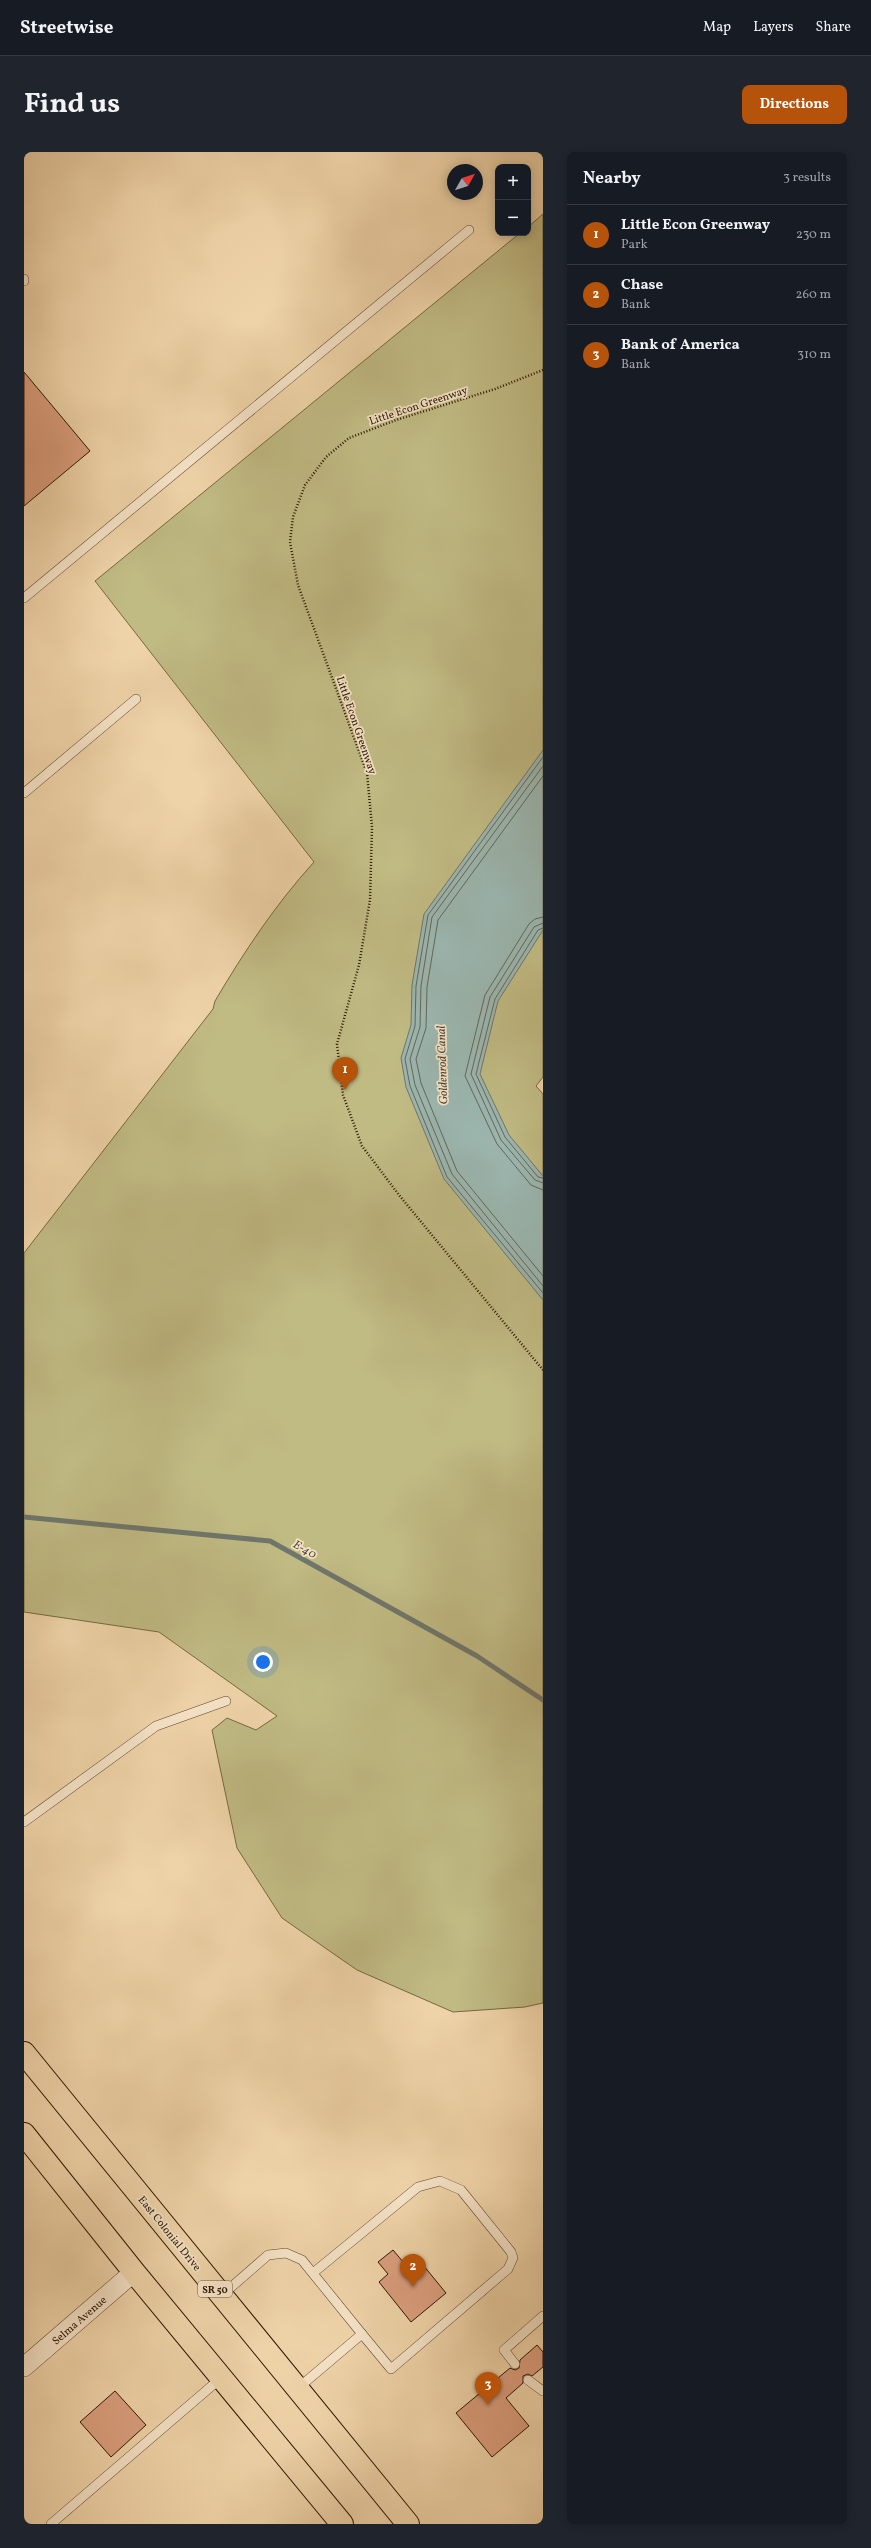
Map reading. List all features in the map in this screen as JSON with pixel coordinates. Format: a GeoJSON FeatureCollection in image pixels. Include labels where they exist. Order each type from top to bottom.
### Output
{"type":"FeatureCollection","features":[{"type":"Feature","properties":{"kind":"highway","name":"East Colonial Drive"},"geometry":{"type":"LineString","coordinates":[[24,2053],[408,2524]]}},
{"type":"Feature","properties":{"kind":"highway"},"geometry":{"type":"LineString","coordinates":[[24,2134],[134,2272],[342,2524]]}},
{"type":"Feature","properties":{"kind":"street","name":"Selma Avenue"},"geometry":{"type":"LineString","coordinates":[[24,2367],[134,2272]]}},
{"type":"Feature","properties":{"kind":"lane"},"geometry":{"type":"LineString","coordinates":[[24,598],[469,230]]}},
{"type":"Feature","properties":{"kind":"lane"},"geometry":{"type":"LineString","coordinates":[[24,793],[136,699]]}},
{"type":"Feature","properties":{"kind":"lane"},"geometry":{"type":"LineString","coordinates":[[24,1822],[156,1726],[226,1701]]}},
{"type":"Feature","properties":{"kind":"lane"},"geometry":{"type":"LineString","coordinates":[[221,2296],[268,2256],[286,2253],[302,2260],[391,2370],[508,2269],[513,2258],[511,2252],[461,2190],[440,2181],[418,2187],[313,2273]]}},
{"type":"Feature","properties":{"kind":"lane"},"geometry":{"type":"LineString","coordinates":[[515,2364],[504,2350],[543,2316]]}},
{"type":"Feature","properties":{"kind":"lane"},"geometry":{"type":"LineString","coordinates":[[297,2389],[362,2334]]}},
{"type":"Feature","properties":{"kind":"lane"},"geometry":{"type":"LineString","coordinates":[[51,2524],[221,2378]]}},
{"type":"Feature","properties":{"kind":"lane"},"geometry":{"type":"LineString","coordinates":[[528,2380],[543,2391]]}},
{"type":"Feature","properties":{"kind":"path","name":"Little Econ Greenway"},"geometry":{"type":"LineString","coordinates":[[543,370],[495,389],[378,426],[346,440],[326,457],[305,484],[293,517],[290,542],[298,585],[367,774],[372,827],[370,900],[359,965],[337,1044],[343,1095],[362,1146],[399,1195],[543,1370]]}},
{"type":"Feature","properties":{"kind":"shaded area"},"geometry":{"type":"Polygon","coordinates":[[[543,214],[543,1077],[536,1086],[543,1094],[543,2003],[525,2007],[453,2012],[357,1970],[282,1918],[237,1848],[212,1730],[227,1718],[256,1730],[277,1716],[159,1632],[24,1612],[24,1253],[213,1009],[215,1001],[261,929],[286,895],[314,862],[95,581],[516,236],[531,236],[531,224],[543,214]]]}},
{"type":"Feature","properties":{"kind":"water","name":"Goldenrod Canal"},"geometry":{"type":"Polygon","coordinates":[[[543,750],[543,930],[498,1001],[480,1074],[509,1135],[543,1176],[543,1300],[444,1179],[406,1087],[401,1058],[411,1025],[412,985],[424,914],[543,750]]]}},
{"type":"Feature","properties":{"kind":"building"},"geometry":{"type":"Polygon","coordinates":[[[24,372],[90,451],[24,506],[24,372]]]}},
{"type":"Feature","properties":{"kind":"building"},"geometry":{"type":"Polygon","coordinates":[[[393,2250],[404,2263],[414,2254],[446,2293],[411,2322],[379,2282],[388,2274],[378,2262],[393,2250]]]}},
{"type":"Feature","properties":{"kind":"building"},"geometry":{"type":"Polygon","coordinates":[[[537,2345],[543,2352],[543,2367],[532,2376],[528,2374],[523,2376],[523,2383],[506,2398],[529,2426],[492,2457],[456,2413],[510,2368],[515,2370],[519,2368],[520,2360],[537,2345]]]}},
{"type":"Feature","properties":{"kind":"building"},"geometry":{"type":"Polygon","coordinates":[[[115,2391],[146,2425],[111,2457],[80,2422],[115,2391]]]}},
{"type":"Feature","properties":{"kind":"waterway","name":"E-40"},"geometry":{"type":"LineString","coordinates":[[24,1517],[270,1541],[477,1656],[543,1700]]}},
{"type":"Feature","properties":{"kind":"place","name":"Little Econ Greenway"},"geometry":{"type":"Point","coordinates":[345,1090]}},
{"type":"Feature","properties":{"kind":"place","name":"Chase"},"geometry":{"type":"Point","coordinates":[413,2287]}},
{"type":"Feature","properties":{"kind":"place","name":"Bank of America"},"geometry":{"type":"Point","coordinates":[488,2405]}}]}
